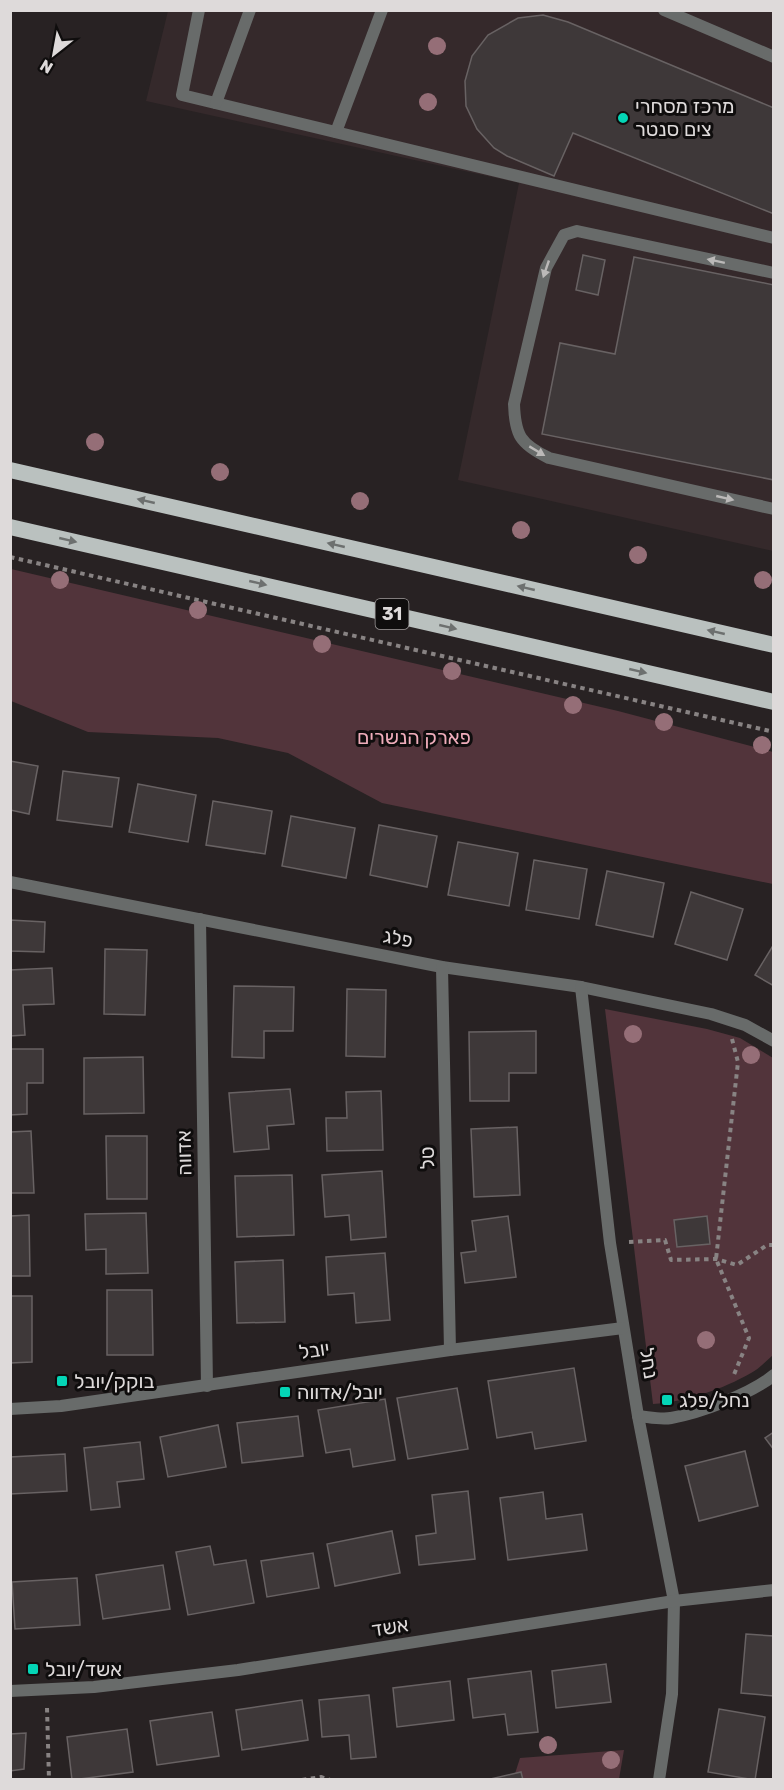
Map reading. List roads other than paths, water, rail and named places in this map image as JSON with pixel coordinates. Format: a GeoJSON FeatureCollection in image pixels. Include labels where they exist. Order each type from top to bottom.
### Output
{"type":"FeatureCollection","features":[{"type":"Feature","properties":{"kind":"highway"},"geometry":{"type":"LineString","coordinates":[[10,470],[774,645]]}},
{"type":"Feature","properties":{"kind":"highway","name":"31"},"geometry":{"type":"LineString","coordinates":[[10,527],[774,702]]}},
{"type":"Feature","properties":{"kind":"street"},"geometry":{"type":"LineString","coordinates":[[199,10],[182,95],[774,238]]}},
{"type":"Feature","properties":{"kind":"street"},"geometry":{"type":"LineString","coordinates":[[216,103],[250,10]]}},
{"type":"Feature","properties":{"kind":"street"},"geometry":{"type":"LineString","coordinates":[[336,132],[382,10]]}},
{"type":"Feature","properties":{"kind":"street"},"geometry":{"type":"LineString","coordinates":[[664,10],[774,57]]}},
{"type":"Feature","properties":{"kind":"street"},"geometry":{"type":"LineString","coordinates":[[774,273],[578,231],[564,235],[546,268],[514,404],[515,426],[520,439],[535,451],[549,458],[774,509]]}},
{"type":"Feature","properties":{"kind":"street","name":"פלג"},"geometry":{"type":"LineString","coordinates":[[10,882],[442,966],[581,987],[727,1019],[746,1025],[774,1041]]}},
{"type":"Feature","properties":{"kind":"street","name":"אדווה"},"geometry":{"type":"LineString","coordinates":[[200,919],[207,1386]]}},
{"type":"Feature","properties":{"kind":"street","name":"טל"},"geometry":{"type":"LineString","coordinates":[[442,966],[450,1350]]}},
{"type":"Feature","properties":{"kind":"street","name":"נחל"},"geometry":{"type":"LineString","coordinates":[[581,987],[610,1243],[638,1416],[674,1601],[672,1694],[659,1779]]}},
{"type":"Feature","properties":{"kind":"street","name":"יובל"},"geometry":{"type":"LineString","coordinates":[[10,1409],[62,1406],[450,1350],[624,1328]]}},
{"type":"Feature","properties":{"kind":"street"},"geometry":{"type":"LineString","coordinates":[[638,1416],[670,1418],[723,1403],[761,1385],[774,1375]]}},
{"type":"Feature","properties":{"kind":"street","name":"אשד"},"geometry":{"type":"LineString","coordinates":[[10,1691],[94,1687],[238,1670],[674,1601],[774,1590]]}},
{"type":"Feature","properties":{"kind":"place","name":"מרכז מסחרי צים סנטר"},"geometry":{"type":"Point","coordinates":[623,118]}},
{"type":"Feature","properties":{"kind":"place","name":"בוקק/יובל"},"geometry":{"type":"Point","coordinates":[62,1381]}},
{"type":"Feature","properties":{"kind":"place","name":"יובל/אדווה"},"geometry":{"type":"Point","coordinates":[285,1392]}},
{"type":"Feature","properties":{"kind":"place","name":"נחל/פלג"},"geometry":{"type":"Point","coordinates":[667,1400]}},
{"type":"Feature","properties":{"kind":"place","name":"אשד/יובל"},"geometry":{"type":"Point","coordinates":[33,1669]}},
{"type":"Feature","properties":{"kind":"park label","name":"פארק הנשרים"},"geometry":{"type":"Point","coordinates":[414,737]}}]}
